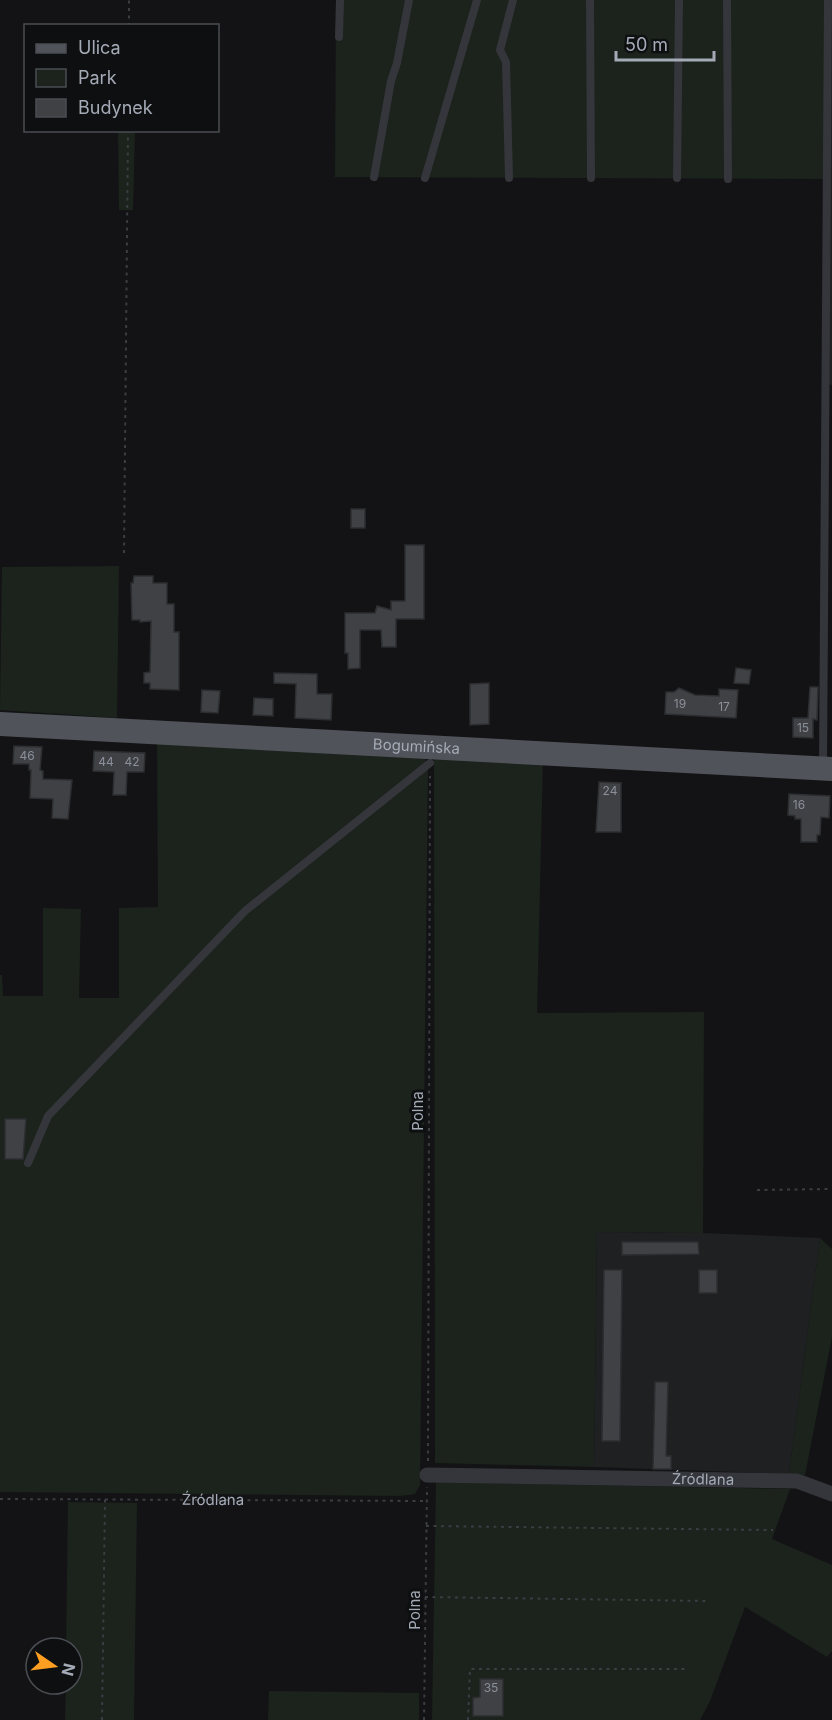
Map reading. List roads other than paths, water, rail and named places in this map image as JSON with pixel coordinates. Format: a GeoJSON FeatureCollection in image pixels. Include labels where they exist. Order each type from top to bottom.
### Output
{"type":"FeatureCollection","features":[{"type":"Feature","properties":{"kind":"main road","name":"Bogumińska"},"geometry":{"type":"LineString","coordinates":[[0,724],[828,768]]}},
{"type":"Feature","properties":{"kind":"street","name":"Źródlana"},"geometry":{"type":"LineString","coordinates":[[428,1475],[797,1481],[832,1494]]}},
{"type":"Feature","properties":{"kind":"lane"},"geometry":{"type":"LineString","coordinates":[[339,37],[340,0]]}},
{"type":"Feature","properties":{"kind":"lane"},"geometry":{"type":"LineString","coordinates":[[374,177],[391,81],[397,63],[409,0]]}},
{"type":"Feature","properties":{"kind":"lane"},"geometry":{"type":"LineString","coordinates":[[425,178],[477,0]]}},
{"type":"Feature","properties":{"kind":"lane"},"geometry":{"type":"LineString","coordinates":[[509,178],[506,62],[500,50],[513,0]]}},
{"type":"Feature","properties":{"kind":"lane"},"geometry":{"type":"LineString","coordinates":[[590,0],[591,178]]}},
{"type":"Feature","properties":{"kind":"lane"},"geometry":{"type":"LineString","coordinates":[[677,178],[679,0]]}},
{"type":"Feature","properties":{"kind":"lane"},"geometry":{"type":"LineString","coordinates":[[727,0],[728,178]]}},
{"type":"Feature","properties":{"kind":"lane"},"geometry":{"type":"LineString","coordinates":[[828,0],[828,768]]}},
{"type":"Feature","properties":{"kind":"lane"},"geometry":{"type":"LineString","coordinates":[[28,1163],[48,1116],[245,911],[430,763]]}}]}
